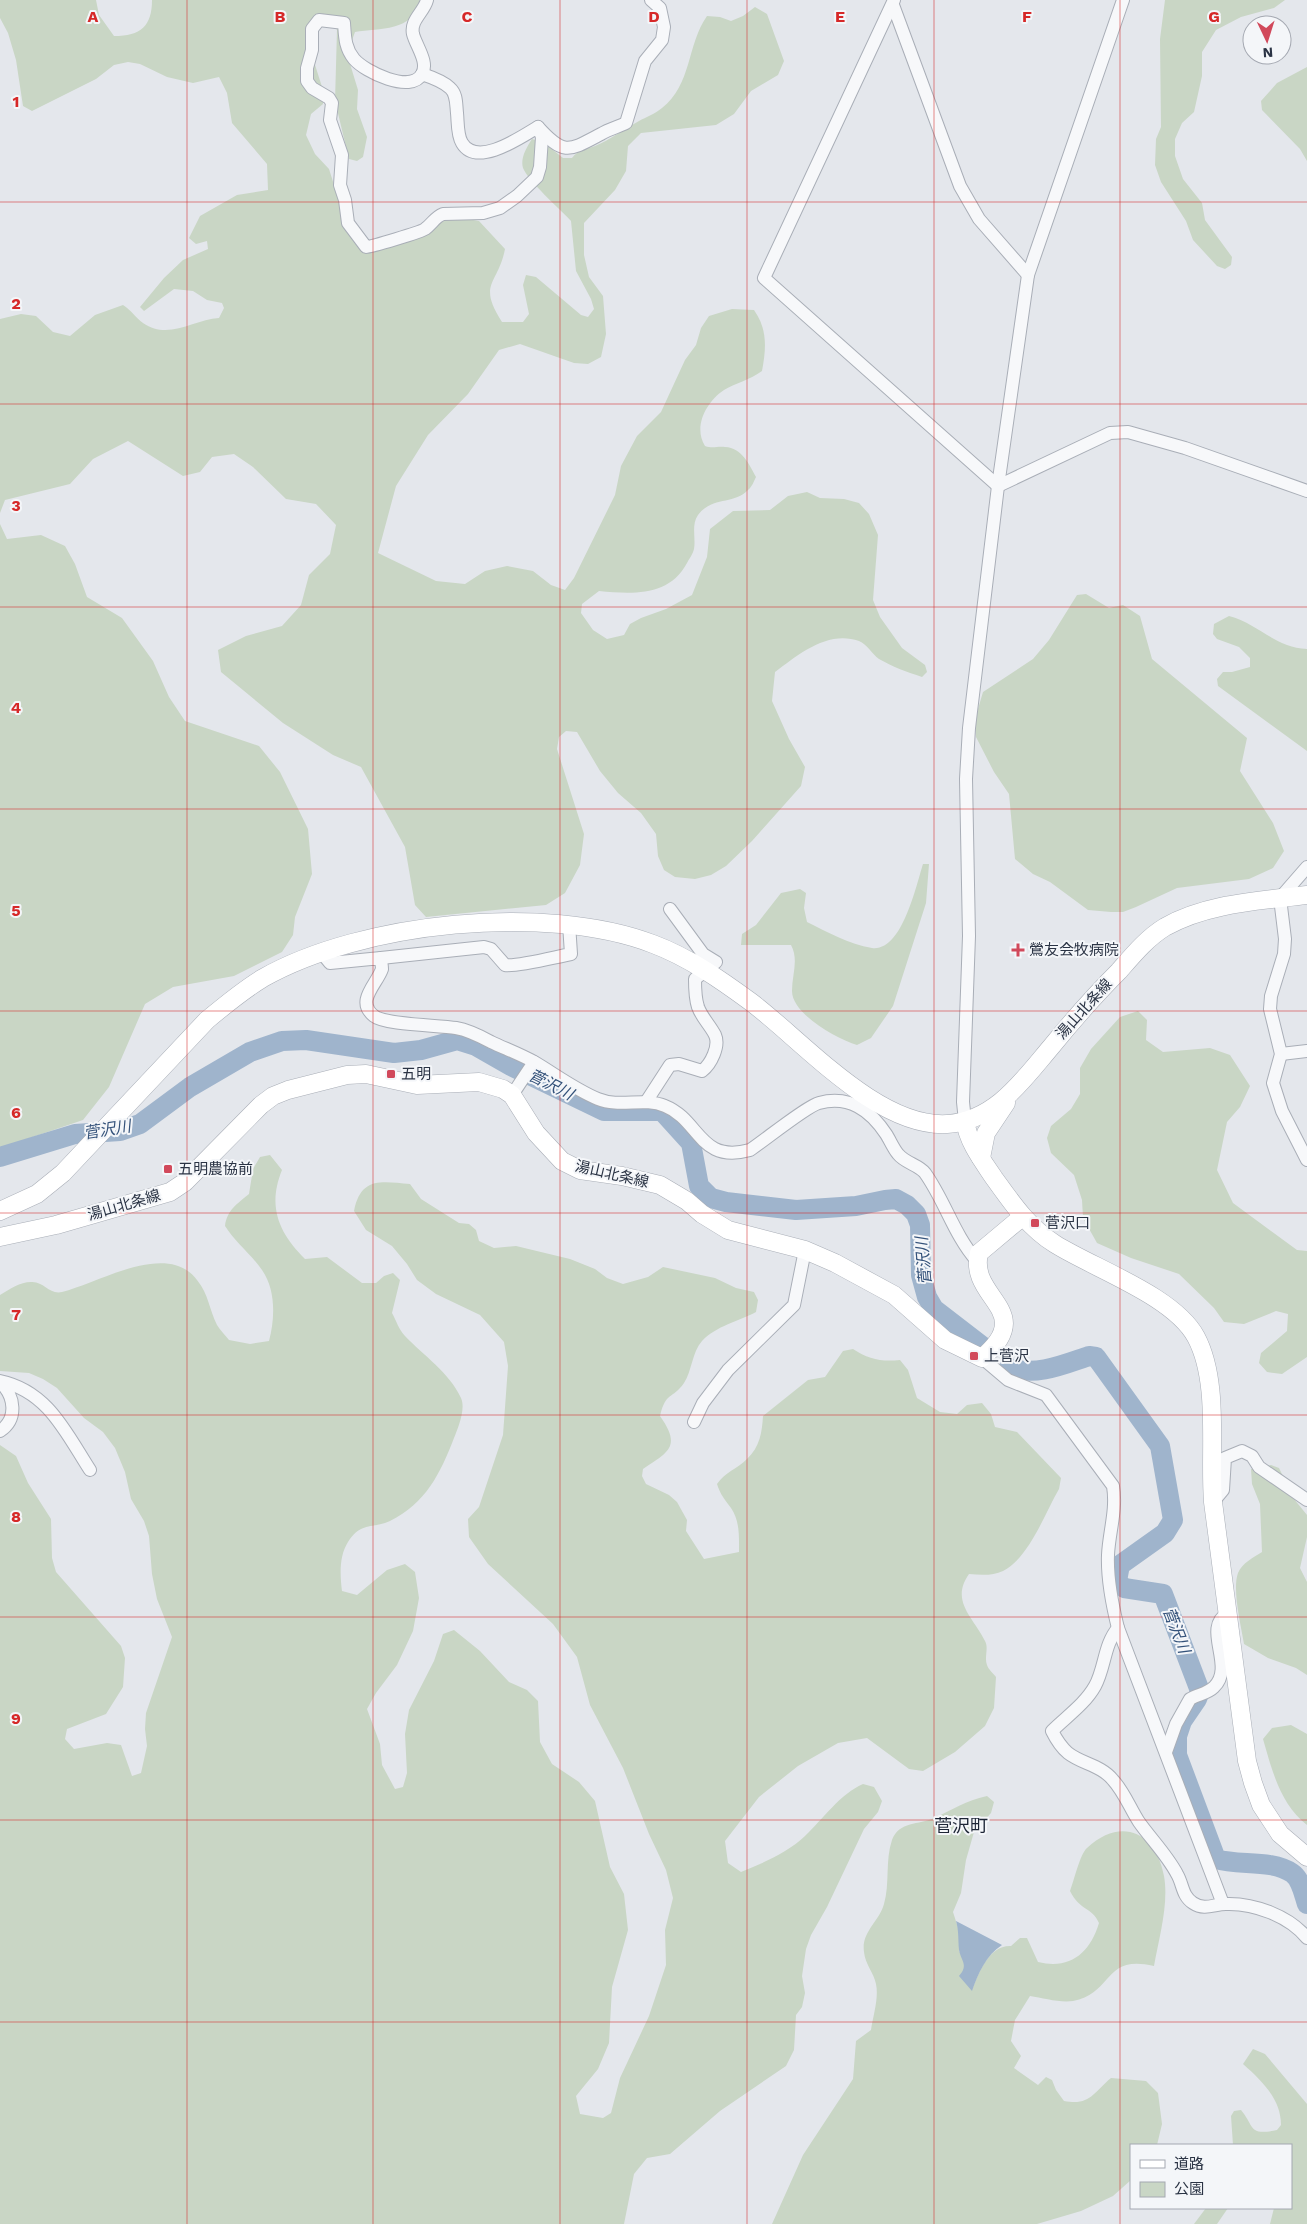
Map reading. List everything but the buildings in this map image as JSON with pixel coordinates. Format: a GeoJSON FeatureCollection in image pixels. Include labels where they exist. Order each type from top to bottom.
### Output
{"type":"FeatureCollection","features":[{"type":"Feature","properties":{"kind":"main road","name":"湯山北条線"},"geometry":{"type":"LineString","coordinates":[[981,1158],[986,1133],[1012,1094],[1083,1009],[1143,944],[1164,928],[1194,914],[1228,906],[1307,895]]}},
{"type":"Feature","properties":{"kind":"main road","name":"湯山北条線"},"geometry":{"type":"LineString","coordinates":[[0,1210],[37,1194],[63,1173],[207,1020],[263,978],[320,952],[367,938],[440,927],[509,922],[568,924],[604,930],[651,943],[674,952],[751,1002],[864,1095],[900,1115],[924,1122],[947,1124],[965,1121],[991,1109],[1012,1094]]}},
{"type":"Feature","properties":{"kind":"main road","name":"湯山北条線"},"geometry":{"type":"LineString","coordinates":[[0,1237],[56,1225],[170,1192],[185,1182],[261,1105],[273,1096],[288,1090],[347,1075],[366,1074],[417,1085],[479,1082],[503,1089],[517,1089],[536,1132],[562,1161],[580,1170],[622,1176],[660,1186],[687,1201],[702,1214],[728,1230],[805,1250],[886,1290],[945,1340],[982,1358]]}},
{"type":"Feature","properties":{"kind":"main road"},"geometry":{"type":"LineString","coordinates":[[965,1121],[966,1133],[1022,1217],[1055,1243],[1155,1299],[1180,1316],[1196,1336],[1206,1360],[1211,1380],[1210,1469],[1213,1502],[1247,1761],[1261,1805],[1275,1828],[1307,1857]]}},
{"type":"Feature","properties":{"kind":"main road"},"geometry":{"type":"LineString","coordinates":[[982,1358],[997,1346],[1005,1329],[1003,1316],[980,1274],[979,1253],[1022,1217]]}},
{"type":"Feature","properties":{"kind":"street"},"geometry":{"type":"LineString","coordinates":[[427,0],[421,13],[415,20],[412,32],[424,64],[422,74],[415,80],[405,83],[371,71],[356,61],[347,48],[344,23],[319,20],[314,24],[311,57],[306,75],[307,81],[312,88],[329,98],[332,103],[330,120],[340,144],[342,155],[340,185],[345,200],[348,223],[366,247],[373,247],[398,237],[418,234],[426,229],[437,216],[443,214],[483,213],[500,208],[517,196],[537,176],[542,151],[542,137],[538,127]]}},
{"type":"Feature","properties":{"kind":"street"},"geometry":{"type":"LineString","coordinates":[[538,127],[551,143],[561,147],[571,147],[586,143],[626,123],[645,61],[662,40],[664,27],[660,8],[651,0]]}},
{"type":"Feature","properties":{"kind":"street"},"geometry":{"type":"LineString","coordinates":[[965,1121],[963,1102],[969,936],[966,778],[998,486],[1028,275],[1123,0]]}},
{"type":"Feature","properties":{"kind":"street"},"geometry":{"type":"LineString","coordinates":[[894,2],[960,186],[979,219],[1028,275]]}},
{"type":"Feature","properties":{"kind":"street"},"geometry":{"type":"LineString","coordinates":[[894,2],[764,278],[998,486]]}},
{"type":"Feature","properties":{"kind":"street"},"geometry":{"type":"LineString","coordinates":[[422,74],[450,88],[456,97],[459,135],[463,144],[470,151],[480,154],[501,148],[538,127]]}},
{"type":"Feature","properties":{"kind":"street"},"geometry":{"type":"LineString","coordinates":[[998,486],[1110,433],[1128,432],[1185,448],[1307,490]]}},
{"type":"Feature","properties":{"kind":"street"},"geometry":{"type":"LineString","coordinates":[[1307,867],[1280,898],[1285,939],[1284,954],[1271,996],[1270,1009],[1281,1054],[1273,1083],[1282,1111],[1307,1160]]}},
{"type":"Feature","properties":{"kind":"street"},"geometry":{"type":"LineString","coordinates":[[646,1102],[670,1065],[679,1064],[702,1071],[712,1058],[716,1036],[704,1020],[695,995],[695,979],[716,962],[703,954],[670,909]]}},
{"type":"Feature","properties":{"kind":"street"},"geometry":{"type":"LineString","coordinates":[[320,952],[330,963],[484,947],[491,949],[505,965],[520,965],[571,954],[568,924]]}},
{"type":"Feature","properties":{"kind":"street"},"geometry":{"type":"LineString","coordinates":[[381,958],[382,968],[369,990],[367,999],[369,1010],[381,1020],[459,1028],[599,1100],[613,1103],[646,1102],[666,1106],[677,1112],[708,1144],[728,1153],[750,1150],[816,1104],[838,1101],[856,1104],[870,1115],[886,1134],[898,1154],[908,1164],[924,1172],[966,1249],[978,1261]]}},
{"type":"Feature","properties":{"kind":"street"},"geometry":{"type":"LineString","coordinates":[[1281,1054],[1307,1051]]}},
{"type":"Feature","properties":{"kind":"street"},"geometry":{"type":"LineString","coordinates":[[517,1089],[532,1065]]}},
{"type":"Feature","properties":{"kind":"street"},"geometry":{"type":"LineString","coordinates":[[694,1422],[703,1403],[728,1370],[794,1305],[805,1250]]}},
{"type":"Feature","properties":{"kind":"street"},"geometry":{"type":"LineString","coordinates":[[982,1358],[1008,1380],[1046,1395],[1113,1486],[1114,1507],[1108,1555],[1110,1594],[1118,1628],[1223,1904]]}},
{"type":"Feature","properties":{"kind":"street"},"geometry":{"type":"LineString","coordinates":[[0,1382],[8,1392],[13,1410],[11,1422],[0,1431]]}},
{"type":"Feature","properties":{"kind":"street"},"geometry":{"type":"LineString","coordinates":[[0,1382],[21,1386],[45,1404],[90,1470]]}},
{"type":"Feature","properties":{"kind":"street"},"geometry":{"type":"LineString","coordinates":[[1213,1502],[1223,1490],[1225,1458],[1242,1451],[1252,1456],[1259,1467],[1307,1500]]}},
{"type":"Feature","properties":{"kind":"street"},"geometry":{"type":"LineString","coordinates":[[1166,1752],[1176,1724],[1187,1704],[1214,1688],[1220,1679],[1222,1669],[1216,1624],[1220,1618],[1228,1613]]}},
{"type":"Feature","properties":{"kind":"street"},"geometry":{"type":"LineString","coordinates":[[1118,1628],[1112,1636],[1095,1686],[1088,1696],[1052,1731],[1068,1752],[1099,1768],[1113,1780],[1140,1822],[1177,1873],[1185,1895],[1193,1904],[1211,1908],[1223,1904],[1236,1904],[1273,1914],[1296,1927],[1307,1938]]}},
{"type":"Feature","properties":{"kind":"green space"},"geometry":{"type":"Polygon","coordinates":[[[0,0],[96,0],[99,15],[114,36],[123,36],[143,28],[150,17],[152,0],[420,0],[411,18],[403,23],[385,29],[355,32],[347,54],[358,90],[357,109],[367,137],[363,157],[357,161],[349,159],[335,101],[337,30],[329,17],[324,15],[309,46],[323,90],[323,104],[311,114],[306,135],[315,154],[329,169],[348,229],[377,247],[451,216],[479,221],[505,249],[490,291],[491,299],[502,322],[523,322],[529,314],[523,285],[526,275],[536,277],[581,315],[588,317],[594,309],[591,299],[576,271],[571,221],[537,187],[523,168],[523,157],[532,139],[543,142],[563,158],[572,158],[580,151],[606,141],[656,112],[672,99],[679,88],[696,39],[707,16],[720,17],[731,21],[743,16],[755,7],[767,14],[784,61],[778,75],[751,91],[734,114],[716,125],[641,133],[628,146],[626,171],[615,190],[584,223],[584,255],[589,277],[603,296],[606,334],[601,357],[588,364],[574,363],[520,344],[499,350],[468,394],[428,435],[396,486],[378,553],[436,581],[465,584],[485,571],[507,566],[533,571],[551,585],[565,590],[574,578],[615,495],[621,466],[637,436],[661,412],[685,360],[696,345],[701,328],[709,316],[732,309],[754,310],[759,317],[764,332],[762,371],[724,390],[718,395],[703,415],[700,431],[705,446],[731,448],[744,457],[756,477],[752,486],[742,495],[710,505],[698,515],[695,523],[693,553],[679,574],[670,582],[660,588],[649,591],[624,593],[599,591],[582,604],[581,613],[593,630],[607,639],[624,635],[630,624],[666,609],[692,595],[707,557],[710,529],[733,511],[770,510],[788,496],[807,492],[820,498],[844,499],[859,503],[869,514],[878,535],[873,600],[880,617],[902,648],[925,665],[927,672],[922,677],[895,667],[879,659],[862,642],[847,638],[825,641],[814,646],[775,672],[772,701],[789,739],[805,767],[801,786],[752,841],[726,866],[711,875],[695,879],[675,877],[664,870],[658,856],[656,834],[641,813],[618,793],[600,771],[577,732],[566,731],[559,737],[557,749],[584,834],[580,865],[565,893],[546,905],[426,917],[415,905],[405,847],[361,767],[333,755],[283,723],[221,672],[218,650],[246,636],[282,626],[301,605],[309,575],[330,554],[336,525],[316,504],[286,499],[253,467],[234,454],[212,457],[200,472],[183,476],[128,441],[93,459],[70,484],[5,500],[0,513],[0,319],[21,314],[36,316],[53,332],[70,336],[95,315],[123,305],[143,323],[162,330],[172,330],[219,318],[224,308],[222,303],[207,300],[193,291],[174,289],[144,311],[140,307],[164,278],[183,260],[208,249],[207,241],[196,244],[189,238],[200,216],[237,195],[268,190],[267,164],[232,123],[227,93],[219,77],[193,83],[167,77],[140,64],[128,62],[114,65],[96,79],[32,111],[23,106],[16,60],[8,33],[0,18],[0,0]]]}},
{"type":"Feature","properties":{"kind":"green space"},"geometry":{"type":"Polygon","coordinates":[[[1165,0],[1285,0],[1274,8],[1242,15],[1216,30],[1202,52],[1202,76],[1194,112],[1182,123],[1175,139],[1175,156],[1183,179],[1202,203],[1205,220],[1232,257],[1231,265],[1225,269],[1217,266],[1193,240],[1186,221],[1161,182],[1155,165],[1156,139],[1161,127],[1160,39],[1165,0]]]}},
{"type":"Feature","properties":{"kind":"green space"},"geometry":{"type":"Polygon","coordinates":[[[1307,67],[1307,161],[1300,149],[1262,110],[1261,101],[1277,83],[1307,67]]]}},
{"type":"Feature","properties":{"kind":"green space"},"geometry":{"type":"Polygon","coordinates":[[[0,524],[7,539],[41,535],[65,546],[75,564],[87,597],[122,618],[153,661],[169,697],[185,721],[259,746],[280,772],[308,829],[312,874],[295,917],[293,935],[282,952],[234,976],[173,987],[145,1004],[109,1087],[83,1120],[0,1148],[0,524]]]}},
{"type":"Feature","properties":{"kind":"green space"},"geometry":{"type":"Polygon","coordinates":[[[1086,594],[1109,608],[1123,605],[1140,616],[1152,659],[1247,738],[1240,771],[1273,823],[1284,851],[1273,868],[1249,879],[1177,888],[1123,912],[1111,912],[1088,910],[1050,882],[1033,874],[1015,859],[1009,794],[994,772],[976,737],[975,719],[983,692],[1033,659],[1049,640],[1077,595],[1086,594]]]}},
{"type":"Feature","properties":{"kind":"green space"},"geometry":{"type":"Polygon","coordinates":[[[1229,616],[1239,619],[1275,640],[1307,649],[1307,751],[1218,686],[1217,679],[1223,672],[1232,672],[1250,667],[1250,658],[1239,647],[1217,639],[1213,634],[1214,624],[1229,616]]]}},
{"type":"Feature","properties":{"kind":"green space"},"geometry":{"type":"Polygon","coordinates":[[[923,864],[929,864],[926,903],[893,1006],[871,1038],[857,1045],[838,1037],[817,1024],[799,1008],[794,1000],[792,991],[795,956],[791,945],[741,945],[742,934],[756,925],[781,893],[800,889],[806,893],[804,908],[807,922],[855,944],[872,948],[883,946],[892,940],[906,916],[923,864]]]}},
{"type":"Feature","properties":{"kind":"green space"},"geometry":{"type":"Polygon","coordinates":[[[1138,1011],[1147,1020],[1146,1040],[1163,1052],[1210,1048],[1230,1055],[1250,1086],[1240,1107],[1227,1122],[1217,1170],[1233,1203],[1297,1250],[1307,1251],[1307,1357],[1282,1374],[1267,1372],[1259,1363],[1261,1353],[1287,1331],[1288,1314],[1276,1311],[1244,1324],[1224,1322],[1214,1308],[1179,1274],[1131,1258],[1097,1243],[1083,1218],[1082,1200],[1074,1175],[1051,1153],[1047,1138],[1051,1126],[1071,1109],[1080,1094],[1080,1068],[1091,1049],[1120,1017],[1138,1011]]]}},
{"type":"Feature","properties":{"kind":"green space"},"geometry":{"type":"Polygon","coordinates":[[[270,1155],[282,1170],[278,1183],[276,1208],[278,1219],[288,1239],[305,1259],[327,1257],[362,1283],[376,1283],[384,1276],[393,1273],[400,1280],[392,1313],[399,1328],[450,1380],[461,1398],[463,1407],[457,1429],[443,1464],[422,1496],[403,1514],[390,1521],[358,1531],[348,1542],[343,1553],[342,1591],[357,1595],[387,1570],[405,1564],[415,1572],[419,1598],[413,1631],[397,1665],[376,1693],[367,1709],[380,1744],[382,1765],[395,1789],[403,1787],[407,1773],[405,1734],[409,1710],[434,1661],[443,1634],[454,1630],[480,1651],[509,1682],[527,1690],[538,1701],[540,1742],[552,1764],[579,1782],[595,1801],[610,1867],[624,1894],[628,1930],[612,1987],[609,2043],[598,2069],[576,2096],[580,2114],[603,2118],[611,2113],[620,2078],[649,2016],[666,1965],[665,1930],[673,1898],[666,1870],[649,1834],[623,1768],[590,1705],[577,1657],[553,1624],[488,1564],[469,1537],[468,1519],[479,1507],[503,1435],[508,1366],[504,1342],[480,1315],[436,1294],[417,1280],[392,1246],[366,1230],[354,1211],[357,1200],[362,1192],[367,1187],[382,1182],[410,1184],[421,1199],[459,1223],[469,1224],[476,1230],[479,1241],[494,1248],[516,1246],[570,1259],[595,1269],[607,1278],[623,1284],[648,1277],[663,1267],[715,1278],[736,1288],[754,1292],[758,1300],[756,1312],[714,1331],[699,1345],[684,1383],[667,1399],[662,1408],[660,1416],[667,1426],[670,1435],[671,1442],[669,1448],[643,1469],[642,1476],[646,1484],[669,1495],[677,1502],[687,1520],[686,1531],[704,1559],[739,1552],[736,1518],[717,1484],[724,1476],[747,1459],[755,1449],[761,1433],[763,1416],[808,1380],[825,1377],[843,1351],[853,1349],[875,1359],[887,1361],[900,1360],[908,1370],[917,1398],[940,1412],[957,1414],[967,1405],[982,1403],[991,1414],[995,1427],[1017,1432],[1061,1478],[1059,1489],[1021,1556],[1012,1565],[999,1573],[986,1575],[969,1574],[964,1584],[962,1592],[965,1609],[985,1641],[987,1665],[996,1677],[994,1708],[985,1726],[955,1752],[923,1771],[909,1769],[867,1738],[838,1743],[798,1766],[759,1797],[725,1841],[728,1863],[741,1872],[790,1848],[805,1836],[839,1800],[855,1788],[863,1784],[874,1787],[882,1801],[878,1812],[864,1829],[827,1907],[811,1935],[806,1949],[802,1976],[805,1993],[802,2007],[796,2015],[794,2050],[786,2066],[720,2111],[670,2154],[647,2158],[634,2174],[624,2224],[0,2224],[0,1445],[16,1456],[28,1483],[51,1519],[52,1558],[56,1572],[121,1646],[125,1658],[123,1687],[106,1714],[67,1729],[65,1739],[74,1749],[107,1743],[121,1745],[132,1776],[141,1773],[147,1746],[146,1713],[172,1637],[157,1599],[152,1574],[149,1536],[144,1521],[131,1499],[125,1472],[115,1448],[103,1432],[84,1418],[57,1388],[29,1373],[0,1371],[0,1295],[11,1288],[27,1282],[36,1282],[54,1292],[62,1292],[132,1268],[151,1264],[168,1264],[184,1269],[197,1280],[204,1291],[217,1325],[229,1340],[250,1344],[269,1341],[273,1304],[267,1278],[225,1226],[230,1211],[249,1194],[253,1169],[260,1157],[270,1155]]]}},
{"type":"Feature","properties":{"kind":"green space"},"geometry":{"type":"Polygon","coordinates":[[[1271,1465],[1279,1468],[1294,1499],[1307,1515],[1307,1537],[1300,1568],[1307,1582],[1307,1675],[1296,1668],[1268,1658],[1244,1644],[1239,1618],[1236,1598],[1238,1573],[1245,1563],[1262,1552],[1260,1504],[1252,1484],[1251,1469],[1271,1465]]]}},
{"type":"Feature","properties":{"kind":"green space"},"geometry":{"type":"Polygon","coordinates":[[[1291,1725],[1307,1734],[1307,1825],[1290,1807],[1278,1786],[1263,1739],[1272,1728],[1291,1725]]]}},
{"type":"Feature","properties":{"kind":"green space"},"geometry":{"type":"Polygon","coordinates":[[[987,1796],[994,1802],[991,1813],[974,1832],[966,1860],[961,1893],[953,1912],[960,1934],[959,1951],[965,1960],[964,1970],[972,1990],[982,1968],[991,1955],[1003,1947],[1011,1946],[1020,1938],[1027,1938],[1038,1962],[1060,1964],[1077,1957],[1084,1951],[1095,1934],[1099,1923],[1093,1914],[1078,1902],[1070,1891],[1084,1851],[1100,1838],[1124,1831],[1135,1833],[1145,1839],[1160,1861],[1164,1876],[1165,1898],[1163,1921],[1154,1966],[1126,1965],[1117,1970],[1086,1997],[1073,2001],[1057,2001],[1030,1996],[1015,2020],[1011,2041],[1021,2056],[1014,2068],[1038,2085],[1046,2077],[1052,2080],[1064,2101],[1080,2102],[1086,2100],[1111,2078],[1146,2081],[1158,2093],[1162,2124],[1157,2144],[1130,2144],[1130,2181],[1113,2196],[1081,2211],[1037,2224],[772,2224],[803,2155],[853,2079],[856,2041],[871,2030],[877,1989],[865,1956],[864,1945],[865,1939],[884,1904],[892,1840],[899,1830],[910,1824],[934,1818],[987,1796]]]}},
{"type":"Feature","properties":{"kind":"green space"},"geometry":{"type":"Polygon","coordinates":[[[1253,2049],[1265,2054],[1307,2104],[1307,2224],[1270,2224],[1274,2209],[1292,2209],[1292,2144],[1233,2144],[1231,2116],[1234,2111],[1241,2110],[1253,2129],[1257,2131],[1268,2132],[1277,2130],[1281,2125],[1278,2107],[1274,2099],[1257,2077],[1243,2064],[1253,2049]]]}},
{"type":"Feature","properties":{"kind":"green space"},"geometry":{"type":"Polygon","coordinates":[[[1205,2209],[1227,2209],[1217,2224],[1194,2224],[1205,2209]]]}},
{"type":"Feature","properties":{"kind":"water"},"geometry":{"type":"Polygon","coordinates":[[[956,1921],[1002,1945],[987,1959],[972,1991],[959,1976],[964,1969],[964,1963],[959,1950],[956,1921]]]}},
{"type":"Feature","properties":{"kind":"waterway","name":"菅沢川"},"geometry":{"type":"LineString","coordinates":[[0,1157],[75,1134],[120,1131],[140,1124],[190,1087],[250,1052],[282,1041],[306,1040],[394,1053],[421,1050],[457,1040],[476,1046],[511,1066],[604,1111],[662,1111],[691,1143],[699,1186],[711,1198],[726,1202],[796,1210],[856,1206],[896,1199],[907,1205],[916,1214],[920,1225],[921,1275],[927,1297],[934,1309],[982,1346]]}},
{"type":"Feature","properties":{"kind":"waterway","name":"菅沢川"},"geometry":{"type":"LineString","coordinates":[[1009,1368],[1030,1371],[1040,1370],[1089,1356],[1096,1357],[1160,1446],[1173,1520],[1165,1533],[1120,1565],[1117,1581],[1124,1588],[1163,1594],[1200,1691],[1197,1699],[1182,1721],[1177,1736],[1177,1755],[1216,1859],[1265,1864],[1284,1869],[1298,1879],[1307,1904]]}},
{"type":"Feature","properties":{"kind":"place","name":"鶯友会牧病院"},"geometry":{"type":"Point","coordinates":[1018,950]}},
{"type":"Feature","properties":{"kind":"place","name":"五明"},"geometry":{"type":"Point","coordinates":[391,1074]}},
{"type":"Feature","properties":{"kind":"place","name":"五明農協前"},"geometry":{"type":"Point","coordinates":[168,1169]}},
{"type":"Feature","properties":{"kind":"place","name":"菅沢口"},"geometry":{"type":"Point","coordinates":[1035,1223]}},
{"type":"Feature","properties":{"kind":"place","name":"上菅沢"},"geometry":{"type":"Point","coordinates":[974,1356]}},
{"type":"Feature","properties":{"kind":"district","name":"菅沢町"},"geometry":{"type":"Point","coordinates":[961,1826]}}]}
